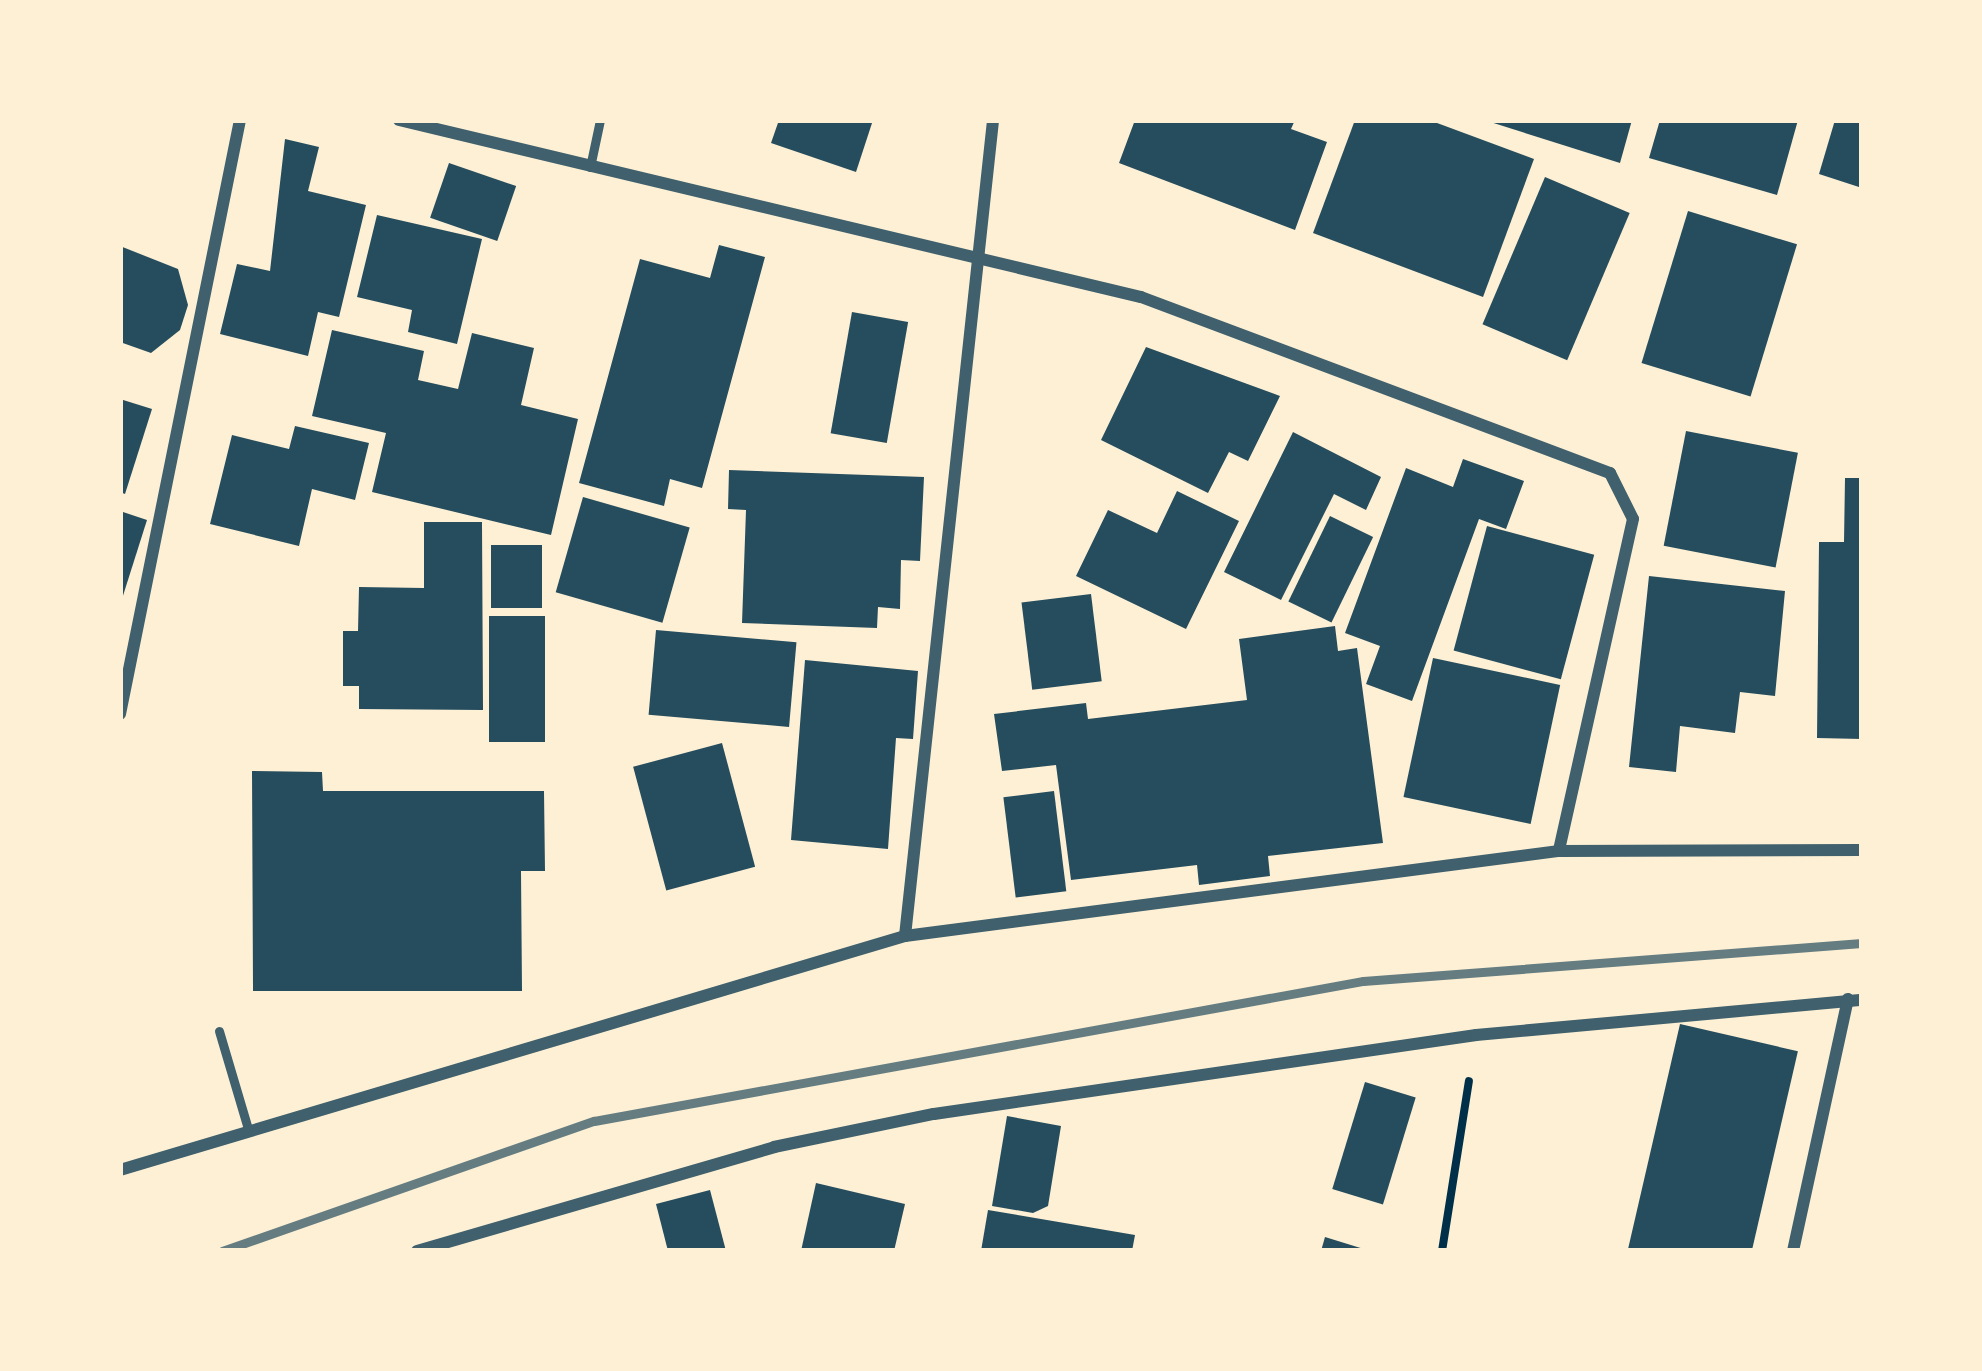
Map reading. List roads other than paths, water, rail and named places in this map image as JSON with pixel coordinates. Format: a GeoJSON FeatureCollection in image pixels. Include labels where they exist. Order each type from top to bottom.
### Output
{"type":"FeatureCollection","features":[{"type":"Feature","properties":{"kind":"street"},"geometry":{"type":"LineString","coordinates":[[120,714],[240,120]]}},
{"type":"Feature","properties":{"kind":"street"},"geometry":{"type":"LineString","coordinates":[[400,120],[1141,297],[1610,473],[1633,519],[1559,851]]}},
{"type":"Feature","properties":{"kind":"street"},"geometry":{"type":"LineString","coordinates":[[905,936],[993,120]]}},
{"type":"Feature","properties":{"kind":"street"},"geometry":{"type":"LineString","coordinates":[[120,1170],[905,936],[1559,851],[1862,850]]}},
{"type":"Feature","properties":{"kind":"street"},"geometry":{"type":"LineString","coordinates":[[417,1251],[774,1147],[934,1114],[1476,1035],[1855,999],[1793,1251]]}},
{"type":"Feature","properties":{"kind":"lane"},"geometry":{"type":"LineString","coordinates":[[590,167],[600,120]]}},
{"type":"Feature","properties":{"kind":"lane"},"geometry":{"type":"LineString","coordinates":[[219,1031],[248,1129]]}},
{"type":"Feature","properties":{"kind":"railway"},"geometry":{"type":"LineString","coordinates":[[222,1251],[594,1121],[1363,981],[1862,943]]}}]}
